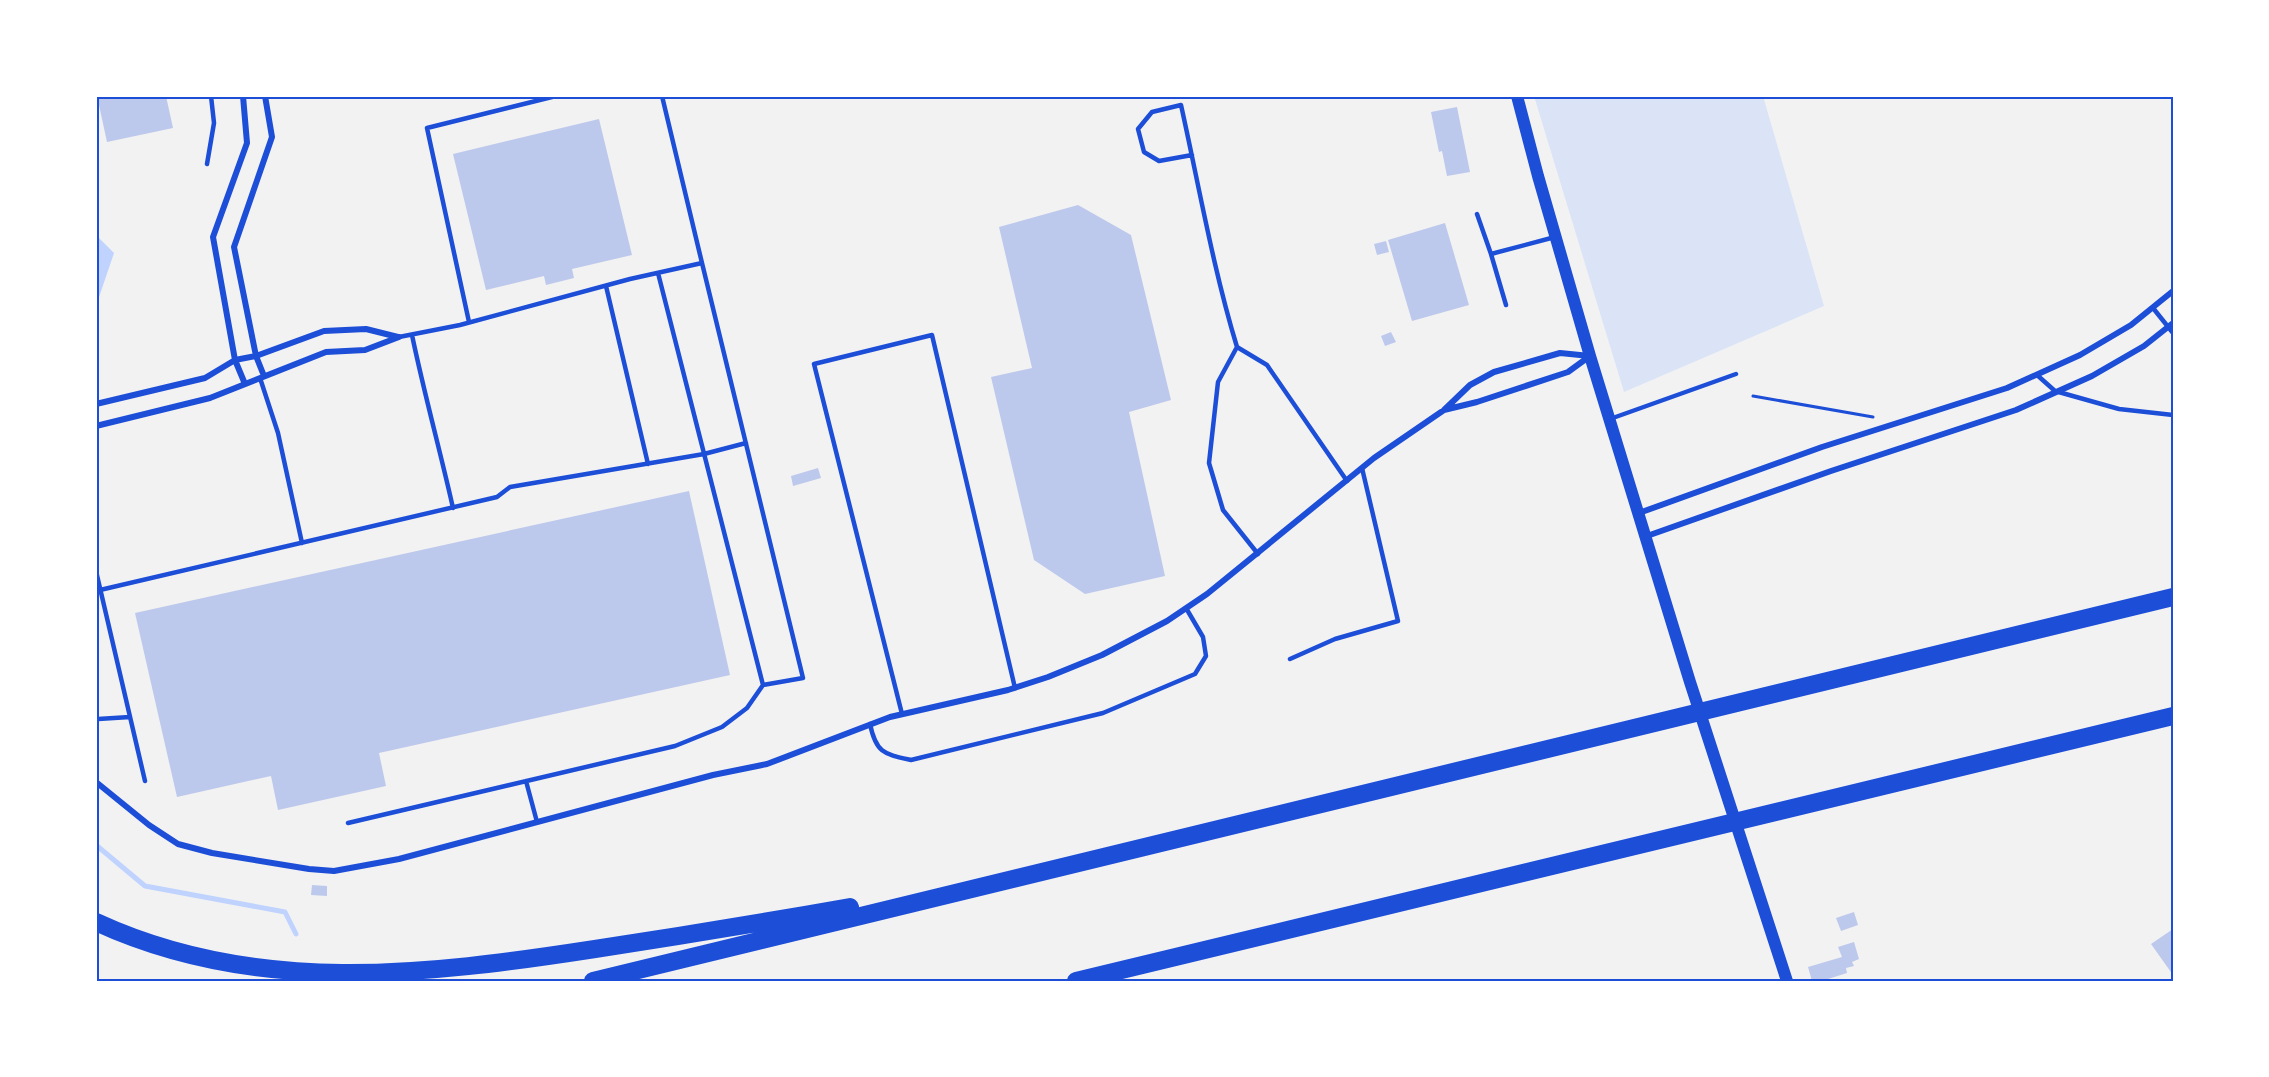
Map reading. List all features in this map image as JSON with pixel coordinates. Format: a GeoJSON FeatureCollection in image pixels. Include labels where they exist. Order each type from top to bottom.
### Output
{"type":"FeatureCollection","features":[{"type":"Feature","properties":{"kind":"highway"},"geometry":{"type":"LineString","coordinates":[[593,981],[2173,597]]}},
{"type":"Feature","properties":{"kind":"highway"},"geometry":{"type":"LineString","coordinates":[[1076,981],[2173,716]]}},
{"type":"Feature","properties":{"kind":"highway"},"geometry":{"type":"LineString","coordinates":[[96,922],[149,944],[230,965],[301,972],[400,972],[451,968],[575,952],[707,932],[1005,880]]}},
{"type":"Feature","properties":{"kind":"main road"},"geometry":{"type":"LineString","coordinates":[[1516,96],[1590,356],[1690,682],[1788,981]]}},
{"type":"Feature","properties":{"kind":"street"},"geometry":{"type":"LineString","coordinates":[[243,96],[247,143],[213,237],[235,360],[245,384]]}},
{"type":"Feature","properties":{"kind":"street"},"geometry":{"type":"LineString","coordinates":[[262,377],[234,247],[272,136],[265,96]]}},
{"type":"Feature","properties":{"kind":"street"},"geometry":{"type":"LineString","coordinates":[[1639,513],[1822,447],[2007,388],[2080,355],[2131,325],[2173,291]]}},
{"type":"Feature","properties":{"kind":"street"},"geometry":{"type":"LineString","coordinates":[[1647,536],[1831,471],[2016,410],[2091,376],[2171,328]]}},
{"type":"Feature","properties":{"kind":"street"},"geometry":{"type":"LineString","coordinates":[[96,404],[205,378],[235,360],[256,356],[324,331],[366,329],[399,337]]}},
{"type":"Feature","properties":{"kind":"street"},"geometry":{"type":"LineString","coordinates":[[96,426],[210,398],[326,352],[365,350],[399,337]]}},
{"type":"Feature","properties":{"kind":"street"},"geometry":{"type":"LineString","coordinates":[[96,782],[149,825],[178,843],[212,853],[322,871],[343,871],[713,775],[767,764],[870,724],[902,714],[1016,688],[1102,655],[1167,621],[1207,594],[1362,468],[1444,410],[1470,385],[1494,372],[1560,353],[1590,356]]}},
{"type":"Feature","properties":{"kind":"street"},"geometry":{"type":"LineString","coordinates":[[1444,410],[1477,402],[1568,372],[1590,356]]}},
{"type":"Feature","properties":{"kind":"lane"},"geometry":{"type":"LineString","coordinates":[[207,164],[214,123],[211,96]]}},
{"type":"Feature","properties":{"kind":"lane"},"geometry":{"type":"LineString","coordinates":[[469,322],[427,128],[556,96]]}},
{"type":"Feature","properties":{"kind":"lane"},"geometry":{"type":"LineString","coordinates":[[348,823],[675,746],[722,727],[747,708],[763,685],[803,678],[662,96]]}},
{"type":"Feature","properties":{"kind":"lane"},"geometry":{"type":"LineString","coordinates":[[1192,155],[1159,161],[1144,152],[1138,129],[1152,112],[1181,105],[1237,347],[1267,365],[1347,481]]}},
{"type":"Feature","properties":{"kind":"lane"},"geometry":{"type":"LineString","coordinates":[[1477,214],[1506,305]]}},
{"type":"Feature","properties":{"kind":"lane"},"geometry":{"type":"LineString","coordinates":[[1491,254],[1555,237]]}},
{"type":"Feature","properties":{"kind":"lane"},"geometry":{"type":"LineString","coordinates":[[399,337],[469,322],[702,262]]}},
{"type":"Feature","properties":{"kind":"lane"},"geometry":{"type":"LineString","coordinates":[[658,273],[763,685]]}},
{"type":"Feature","properties":{"kind":"lane"},"geometry":{"type":"LineString","coordinates":[[606,286],[648,464]]}},
{"type":"Feature","properties":{"kind":"lane"},"geometry":{"type":"LineString","coordinates":[[2153,308],[2171,328]]}},
{"type":"Feature","properties":{"kind":"lane"},"geometry":{"type":"LineString","coordinates":[[412,335],[453,508]]}},
{"type":"Feature","properties":{"kind":"lane"},"geometry":{"type":"LineString","coordinates":[[902,714],[814,364],[932,335],[1016,688]]}},
{"type":"Feature","properties":{"kind":"lane"},"geometry":{"type":"LineString","coordinates":[[1237,347],[1218,382],[1209,463],[1223,510],[1258,554]]}},
{"type":"Feature","properties":{"kind":"lane"},"geometry":{"type":"LineString","coordinates":[[1610,419],[1736,374]]}},
{"type":"Feature","properties":{"kind":"lane"},"geometry":{"type":"LineString","coordinates":[[2037,375],[2055,391],[2119,409],[2173,415]]}},
{"type":"Feature","properties":{"kind":"lane"},"geometry":{"type":"LineString","coordinates":[[262,377],[278,433],[302,543]]}},
{"type":"Feature","properties":{"kind":"lane"},"geometry":{"type":"LineString","coordinates":[[100,590],[497,497],[510,487],[704,454],[746,443]]}},
{"type":"Feature","properties":{"kind":"lane"},"geometry":{"type":"LineString","coordinates":[[1290,659],[1335,639],[1398,621],[1362,468]]}},
{"type":"Feature","properties":{"kind":"lane"},"geometry":{"type":"LineString","coordinates":[[96,572],[145,781]]}},
{"type":"Feature","properties":{"kind":"lane"},"geometry":{"type":"LineString","coordinates":[[870,724],[873,738],[886,754],[911,760],[1103,713],[1195,674],[1206,656],[1203,636],[1186,608]]}},
{"type":"Feature","properties":{"kind":"lane"},"geometry":{"type":"LineString","coordinates":[[96,717],[98,719],[130,717]]}},
{"type":"Feature","properties":{"kind":"lane"},"geometry":{"type":"LineString","coordinates":[[526,781],[537,822]]}},
{"type":"Feature","properties":{"kind":"path"},"geometry":{"type":"LineString","coordinates":[[1753,396],[1901,422]]}},
{"type":"Feature","properties":{"kind":"shaded area"},"geometry":{"type":"Polygon","coordinates":[[[1534,96],[1763,96],[1824,306],[1624,392],[1534,96]]]}},
{"type":"Feature","properties":{"kind":"water"},"geometry":{"type":"Polygon","coordinates":[[[96,235],[114,253],[96,306],[96,235]]]}},
{"type":"Feature","properties":{"kind":"building"},"geometry":{"type":"Polygon","coordinates":[[[97,96],[166,96],[173,128],[107,142],[97,96]]]}},
{"type":"Feature","properties":{"kind":"building"},"geometry":{"type":"Polygon","coordinates":[[[1457,107],[1470,172],[1447,176],[1442,151],[1439,152],[1431,112],[1457,107]]]}},
{"type":"Feature","properties":{"kind":"building"},"geometry":{"type":"Polygon","coordinates":[[[599,119],[632,255],[572,269],[574,278],[546,285],[544,276],[486,290],[453,154],[599,119]]]}},
{"type":"Feature","properties":{"kind":"building"},"geometry":{"type":"Polygon","coordinates":[[[1078,205],[1131,235],[1171,400],[1129,412],[1165,576],[1085,594],[1034,560],[991,377],[1032,368],[999,227],[1078,205]]]}},
{"type":"Feature","properties":{"kind":"building"},"geometry":{"type":"Polygon","coordinates":[[[1445,223],[1469,305],[1412,321],[1388,240],[1445,223]]]}},
{"type":"Feature","properties":{"kind":"building"},"geometry":{"type":"Polygon","coordinates":[[[1386,241],[1389,252],[1377,255],[1374,244],[1386,241]]]}},
{"type":"Feature","properties":{"kind":"building"},"geometry":{"type":"Polygon","coordinates":[[[1391,332],[1396,342],[1385,346],[1381,336],[1391,332]]]}},
{"type":"Feature","properties":{"kind":"building"},"geometry":{"type":"Polygon","coordinates":[[[818,468],[821,478],[793,486],[791,476],[818,468]]]}},
{"type":"Feature","properties":{"kind":"building"},"geometry":{"type":"Polygon","coordinates":[[[689,491],[730,675],[379,753],[386,786],[278,810],[271,776],[177,797],[135,613],[689,491]]]}},
{"type":"Feature","properties":{"kind":"building"},"geometry":{"type":"Polygon","coordinates":[[[312,885],[327,886],[327,896],[311,895],[312,885]]]}},
{"type":"Feature","properties":{"kind":"building"},"geometry":{"type":"Polygon","coordinates":[[[1854,912],[1858,925],[1841,931],[1836,918],[1854,912]]]}},
{"type":"Feature","properties":{"kind":"building"},"geometry":{"type":"Polygon","coordinates":[[[2173,929],[2173,975],[2151,944],[2173,929]]]}},
{"type":"Feature","properties":{"kind":"building"},"geometry":{"type":"Polygon","coordinates":[[[1854,942],[1859,959],[1852,962],[1854,966],[1846,968],[1847,973],[1828,979],[1829,981],[1812,981],[1808,967],[1842,957],[1838,947],[1854,942]]]}},
{"type":"Feature","properties":{"kind":"waterway"},"geometry":{"type":"LineString","coordinates":[[96,845],[145,886],[285,912],[296,934]]}}]}
